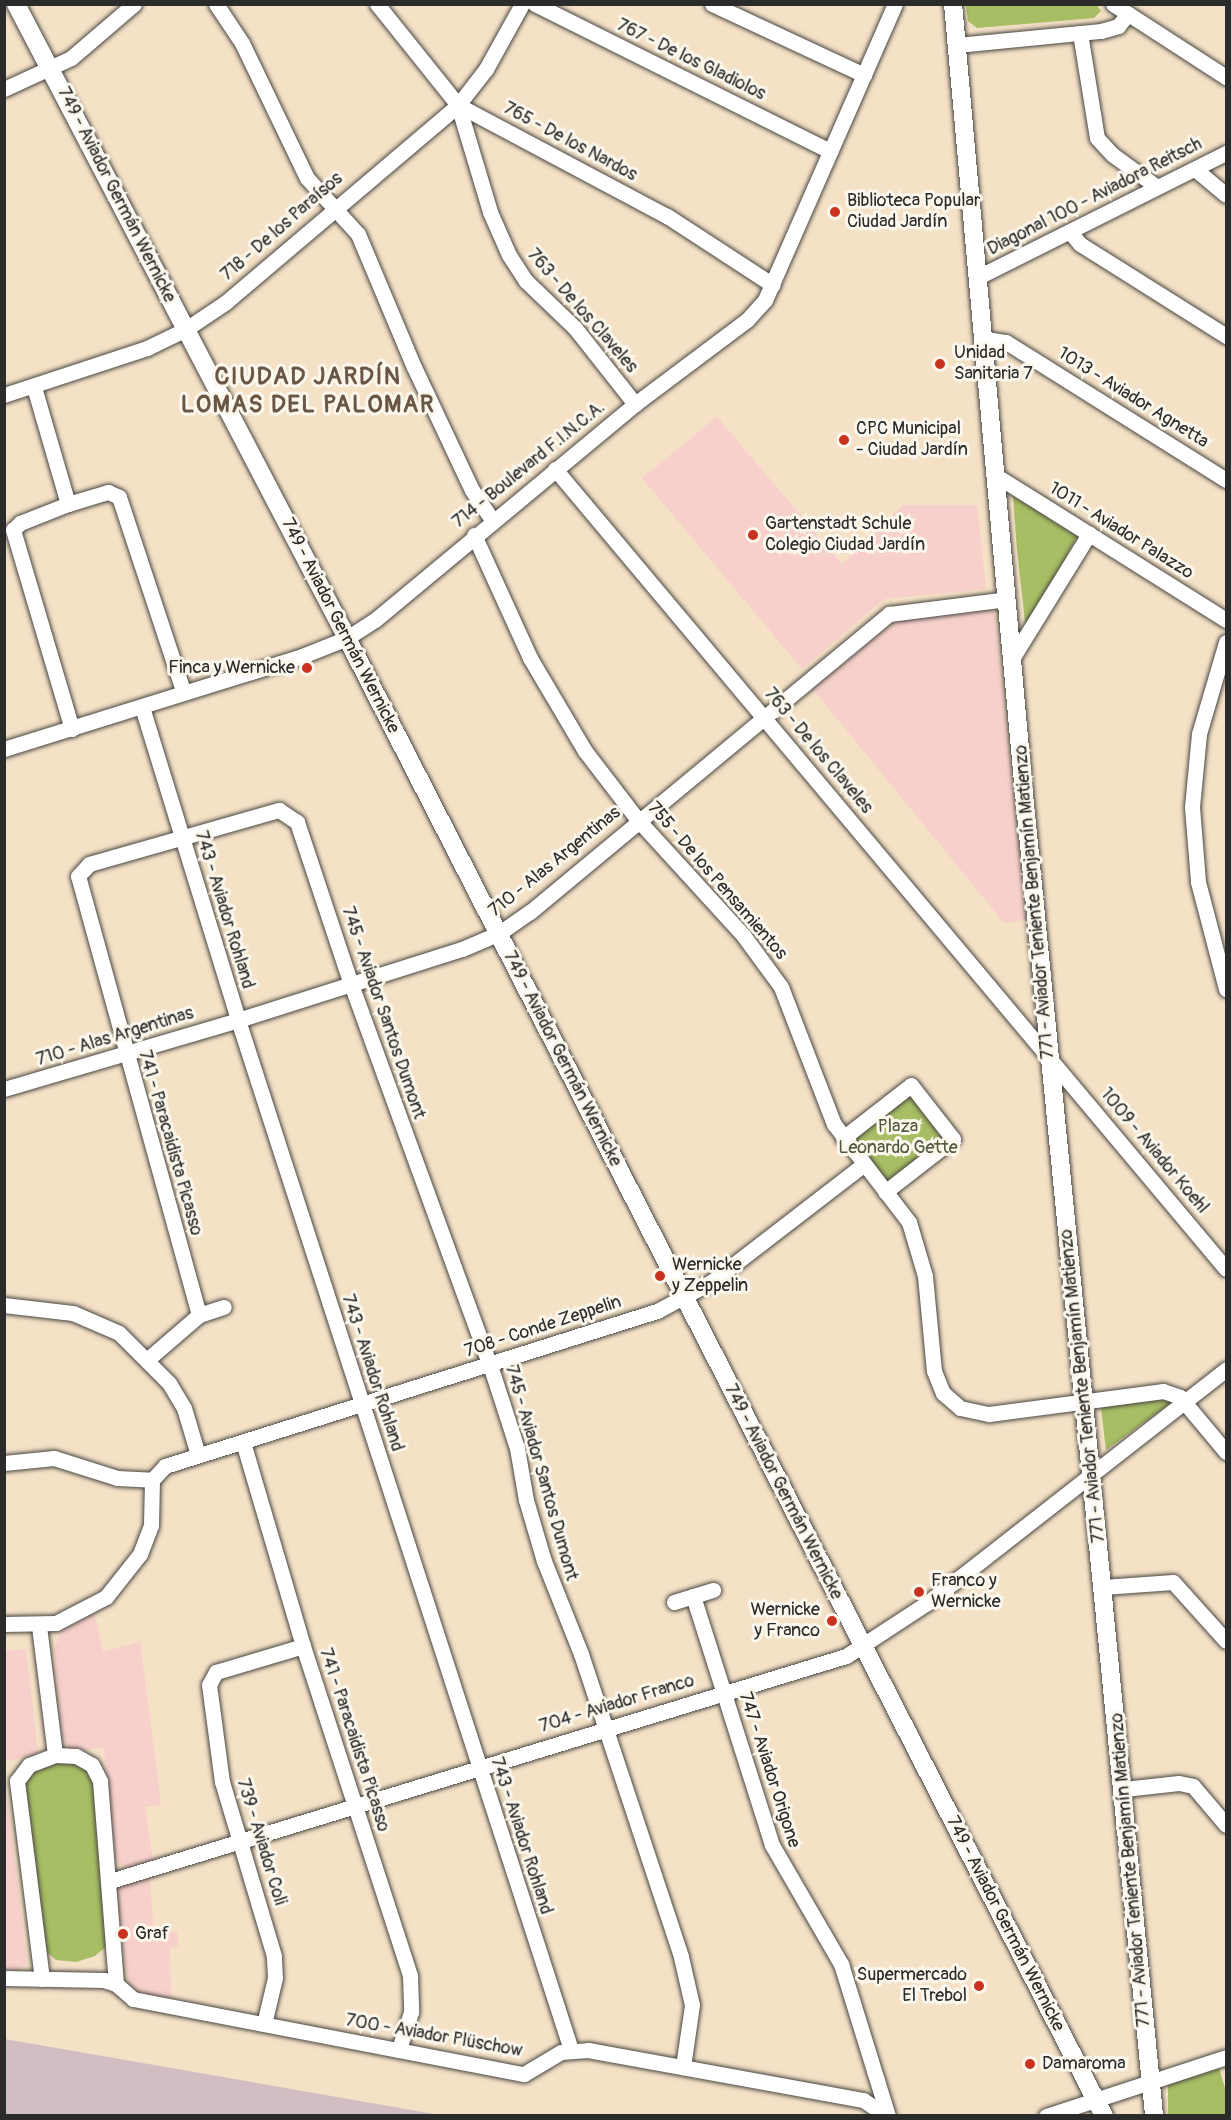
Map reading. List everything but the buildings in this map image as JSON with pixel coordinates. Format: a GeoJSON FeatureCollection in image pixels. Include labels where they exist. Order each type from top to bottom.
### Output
{"type":"FeatureCollection","features":[{"type":"Feature","properties":{"kind":"street","name":"749 - Aviador Germán Wernicke"},"geometry":{"type":"LineString","coordinates":[[16,4],[347,638],[1100,2108]]}},
{"type":"Feature","properties":{"kind":"street"},"geometry":{"type":"LineString","coordinates":[[4,89],[51,69],[88,45],[134,4]]}},
{"type":"Feature","properties":{"kind":"street"},"geometry":{"type":"LineString","coordinates":[[216,4],[242,43],[300,167],[364,247],[418,377],[472,490],[492,520]]}},
{"type":"Feature","properties":{"kind":"street","name":"765 - De los Nardos"},"geometry":{"type":"LineString","coordinates":[[377,4],[458,105],[667,216],[773,285]]}},
{"type":"Feature","properties":{"kind":"street","name":"718 - De los Paraísos"},"geometry":{"type":"LineString","coordinates":[[4,395],[147,348],[186,329],[226,302],[333,208],[458,105],[486,69],[522,4]]}},
{"type":"Feature","properties":{"kind":"street","name":"767 - De los Gladiolos"},"geometry":{"type":"LineString","coordinates":[[535,4],[830,151]]}},
{"type":"Feature","properties":{"kind":"street"},"geometry":{"type":"LineString","coordinates":[[712,4],[864,75]]}},
{"type":"Feature","properties":{"kind":"street","name":"714 - Boulevard F.I.N.C.A."},"geometry":{"type":"LineString","coordinates":[[4,749],[142,707],[347,638],[375,620],[492,520],[635,404],[747,320],[765,300],[773,285],[895,4]]}},
{"type":"Feature","properties":{"kind":"street","name":"771 - Aviador Teniente Benjamín Matienzo"},"geometry":{"type":"LineString","coordinates":[[953,4],[986,339],[995,475],[1050,1059],[1090,1476],[1124,1789],[1154,2115]]}},
{"type":"Feature","properties":{"kind":"street"},"geometry":{"type":"LineString","coordinates":[[1113,4],[1227,77]]}},
{"type":"Feature","properties":{"kind":"street"},"geometry":{"type":"LineString","coordinates":[[957,45],[1080,33],[1118,26],[1128,14]]}},
{"type":"Feature","properties":{"kind":"street"},"geometry":{"type":"LineString","coordinates":[[1080,33],[1097,138],[1157,187]]}},
{"type":"Feature","properties":{"kind":"street","name":"763 - De los Claveles"},"geometry":{"type":"LineString","coordinates":[[458,105],[490,212],[509,255],[526,281],[575,328],[635,404]]}},
{"type":"Feature","properties":{"kind":"street","name":"Diagonal 100 - Aviadora Reitsch"},"geometry":{"type":"LineString","coordinates":[[980,276],[1071,233],[1227,153]]}},
{"type":"Feature","properties":{"kind":"street"},"geometry":{"type":"LineString","coordinates":[[1195,169],[1227,195]]}},
{"type":"Feature","properties":{"kind":"street"},"geometry":{"type":"LineString","coordinates":[[1071,233],[1080,244],[1227,336]]}},
{"type":"Feature","properties":{"kind":"street","name":"1013 - Aviador Agnetta"},"geometry":{"type":"LineString","coordinates":[[986,339],[1006,342],[1227,480]]}},
{"type":"Feature","properties":{"kind":"street"},"geometry":{"type":"LineString","coordinates":[[34,387],[68,504]]}},
{"type":"Feature","properties":{"kind":"street","name":"763 - De los Claveles"},"geometry":{"type":"LineString","coordinates":[[555,469],[1050,1059]]}},
{"type":"Feature","properties":{"kind":"street","name":"1011 - Aviador Palazzo"},"geometry":{"type":"LineString","coordinates":[[995,475],[1227,620]]}},
{"type":"Feature","properties":{"kind":"street"},"geometry":{"type":"LineString","coordinates":[[72,729],[14,527],[68,504],[108,492],[116,494],[184,693]]}},
{"type":"Feature","properties":{"kind":"street"},"geometry":{"type":"LineString","coordinates":[[1013,657],[1089,534]]}},
{"type":"Feature","properties":{"kind":"street","name":"755 - De los Pensamientos"},"geometry":{"type":"LineString","coordinates":[[474,535],[552,698],[585,751],[638,820],[772,973],[843,1138],[909,1222],[917,1242],[925,1276],[934,1371],[943,1393],[960,1408],[989,1414],[1163,1391],[1185,1401]]}},
{"type":"Feature","properties":{"kind":"street","name":"710 - Alas Argentinas"},"geometry":{"type":"LineString","coordinates":[[4,1089],[126,1055],[238,1020],[498,934],[889,614],[1007,599]]}},
{"type":"Feature","properties":{"kind":"street"},"geometry":{"type":"LineString","coordinates":[[1227,642],[1198,734],[1192,807],[1198,882],[1227,989]]}},
{"type":"Feature","properties":{"kind":"street","name":"743 - Aviador Rohland"},"geometry":{"type":"LineString","coordinates":[[142,707],[238,1020],[571,2050]]}},
{"type":"Feature","properties":{"kind":"street","name":"745 - Aviador Santos Dumont"},"geometry":{"type":"LineString","coordinates":[[181,837],[271,810],[286,811],[297,822],[351,984],[490,1365],[517,1448],[526,1500],[544,1561],[604,1727],[688,1983],[691,2022],[683,2067]]}},
{"type":"Feature","properties":{"kind":"street","name":"741 - Paracaidista Picasso"},"geometry":{"type":"LineString","coordinates":[[181,837],[89,864],[80,871],[78,882],[199,1315]]}},
{"type":"Feature","properties":{"kind":"street","name":"1009 - Aviador Koehl"},"geometry":{"type":"LineString","coordinates":[[1050,1059],[1227,1269]]}},
{"type":"Feature","properties":{"kind":"street"},"geometry":{"type":"LineString","coordinates":[[843,1138],[911,1085],[953,1139],[885,1192]]}},
{"type":"Feature","properties":{"kind":"street","name":"708 - Conde Zeppelin"},"geometry":{"type":"LineString","coordinates":[[152,1480],[165,1466],[490,1365],[684,1299],[863,1165]]}},
{"type":"Feature","properties":{"kind":"street"},"geometry":{"type":"LineString","coordinates":[[4,1305],[73,1313],[119,1333],[148,1359],[184,1408],[198,1455]]}},
{"type":"Feature","properties":{"kind":"street"},"geometry":{"type":"LineString","coordinates":[[148,1359],[199,1315],[224,1307]]}},
{"type":"Feature","properties":{"kind":"street","name":"704 - Aviador Franco"},"geometry":{"type":"LineString","coordinates":[[110,1881],[863,1648],[1227,1369]]}},
{"type":"Feature","properties":{"kind":"street"},"geometry":{"type":"LineString","coordinates":[[1185,1401],[1227,1452]]}},
{"type":"Feature","properties":{"kind":"street","name":"741 - Paracaidista Picasso"},"geometry":{"type":"LineString","coordinates":[[243,1442],[303,1646],[410,1976],[411,2012],[399,2050]]}},
{"type":"Feature","properties":{"kind":"street"},"geometry":{"type":"LineString","coordinates":[[4,1463],[54,1458],[117,1478],[152,1480],[151,1525],[134,1567],[106,1597],[80,1613],[39,1626],[4,1624]]}},
{"type":"Feature","properties":{"kind":"street"},"geometry":{"type":"LineString","coordinates":[[1103,1587],[1173,1582],[1227,1641]]}},
{"type":"Feature","properties":{"kind":"street"},"geometry":{"type":"LineString","coordinates":[[674,1602],[713,1590]]}},
{"type":"Feature","properties":{"kind":"street","name":"747 - Aviador Origone"},"geometry":{"type":"LineString","coordinates":[[693,1596],[772,1845],[841,1964],[888,2115]]}},
{"type":"Feature","properties":{"kind":"street"},"geometry":{"type":"LineString","coordinates":[[39,1626],[55,1755]]}},
{"type":"Feature","properties":{"kind":"street","name":"739 - Aviador Coli"},"geometry":{"type":"LineString","coordinates":[[264,2024],[275,1978],[275,1962],[222,1782],[209,1685],[216,1672],[303,1646]]}},
{"type":"Feature","properties":{"kind":"street"},"geometry":{"type":"LineString","coordinates":[[42,1979],[17,1781],[29,1765],[55,1755],[85,1760],[98,1773],[110,1881],[116,1984]]}},
{"type":"Feature","properties":{"kind":"street"},"geometry":{"type":"LineString","coordinates":[[1124,1789],[1179,1783],[1193,1786],[1227,1825]]}},
{"type":"Feature","properties":{"kind":"street","name":"700 - Aviador Plüschow"},"geometry":{"type":"LineString","coordinates":[[4,1978],[93,1978],[116,1984],[133,1999],[524,2074],[571,2050]]}},
{"type":"Feature","properties":{"kind":"street"},"geometry":{"type":"LineString","coordinates":[[571,2050],[683,2067],[863,2100],[888,2115]]}},
{"type":"Feature","properties":{"kind":"street"},"geometry":{"type":"LineString","coordinates":[[1046,2115],[1100,2108],[1150,2082],[1226,2057]]}},
{"type":"Feature","properties":{"kind":"shaded area","name":"Gartenstadt Schule Colegio Ciudad Jardín"},"geometry":{"type":"Polygon","coordinates":[[[717,417],[842,564],[903,505],[977,505],[986,589],[884,599],[802,669],[642,478],[717,417]]]}},
{"type":"Feature","properties":{"kind":"shaded area"},"geometry":{"type":"Polygon","coordinates":[[[994,606],[1026,920],[1004,923],[812,688],[901,617],[994,606]]]}},
{"type":"Feature","properties":{"kind":"shaded area"},"geometry":{"type":"Polygon","coordinates":[[[94,1611],[103,1652],[140,1642],[161,1804],[145,1807],[153,1861],[124,1867],[115,1859],[104,1748],[73,1751],[62,1741],[54,1649],[63,1629],[94,1611]]]}},
{"type":"Feature","properties":{"kind":"shaded area"},"geometry":{"type":"Polygon","coordinates":[[[26,1649],[38,1754],[5,1761],[4,1651],[26,1649]]]}},
{"type":"Feature","properties":{"kind":"shaded area"},"geometry":{"type":"Polygon","coordinates":[[[4,1767],[27,1964],[16,1971],[5,1969],[4,1767]]]}},
{"type":"Feature","properties":{"kind":"shaded area"},"geometry":{"type":"Polygon","coordinates":[[[149,1872],[154,1934],[177,1932],[179,1946],[170,1948],[171,1998],[136,1996],[128,1983],[116,1889],[118,1885],[149,1872]]]}},
{"type":"Feature","properties":{"kind":"shaded area"},"geometry":{"type":"Polygon","coordinates":[[[5,2039],[440,2115],[5,2115],[5,2039]]]}},
{"type":"Feature","properties":{"kind":"green space"},"geometry":{"type":"Polygon","coordinates":[[[966,5],[1097,5],[1101,11],[1094,18],[977,28],[968,21],[966,5]]]}},
{"type":"Feature","properties":{"kind":"green space"},"geometry":{"type":"Polygon","coordinates":[[[1013,496],[1078,535],[1026,630],[1017,550],[1013,496]]]}},
{"type":"Feature","properties":{"kind":"green space","name":"Plaza Leonardo Gette"},"geometry":{"type":"Polygon","coordinates":[[[911,1085],[953,1139],[885,1192],[843,1138],[911,1085]]]}},
{"type":"Feature","properties":{"kind":"green space"},"geometry":{"type":"Polygon","coordinates":[[[1162,1398],[1172,1402],[1106,1450],[1101,1408],[1162,1398]]]}},
{"type":"Feature","properties":{"kind":"green space"},"geometry":{"type":"Polygon","coordinates":[[[75,1761],[93,1775],[110,1943],[95,1956],[76,1962],[56,1960],[42,1948],[23,1779],[32,1770],[53,1762],[75,1761]]]}},
{"type":"Feature","properties":{"kind":"green space"},"geometry":{"type":"Polygon","coordinates":[[[1218,2065],[1226,2091],[1226,2115],[1168,2115],[1168,2085],[1218,2065]]]}},
{"type":"Feature","properties":{"kind":"place","name":"Biblioteca Popular Ciudad Jardín"},"geometry":{"type":"Point","coordinates":[835,212]}},
{"type":"Feature","properties":{"kind":"place","name":"Unidad Sanitaria 7"},"geometry":{"type":"Point","coordinates":[940,364]}},
{"type":"Feature","properties":{"kind":"place","name":"CPC Municipal - Ciudad Jardín"},"geometry":{"type":"Point","coordinates":[844,440]}},
{"type":"Feature","properties":{"kind":"place","name":"Gartenstadt Schule Colegio Ciudad Jardín"},"geometry":{"type":"Point","coordinates":[753,535]}},
{"type":"Feature","properties":{"kind":"place","name":"Finca y Wernicke"},"geometry":{"type":"Point","coordinates":[307,668]}},
{"type":"Feature","properties":{"kind":"place","name":"Wernicke y Zeppelin"},"geometry":{"type":"Point","coordinates":[660,1276]}},
{"type":"Feature","properties":{"kind":"place","name":"Franco y Wernicke"},"geometry":{"type":"Point","coordinates":[919,1592]}},
{"type":"Feature","properties":{"kind":"place","name":"Wernicke y Franco"},"geometry":{"type":"Point","coordinates":[832,1621]}},
{"type":"Feature","properties":{"kind":"place","name":"Graf"},"geometry":{"type":"Point","coordinates":[123,1934]}},
{"type":"Feature","properties":{"kind":"place","name":"Supermercado El Trebol"},"geometry":{"type":"Point","coordinates":[979,1986]}},
{"type":"Feature","properties":{"kind":"place","name":"Damaroma"},"geometry":{"type":"Point","coordinates":[1030,2064]}},
{"type":"Feature","properties":{"kind":"district","name":"CIUDAD JARDÍN LOMAS DEL PALOMAR"},"geometry":{"type":"Point","coordinates":[308,391]}}]}
